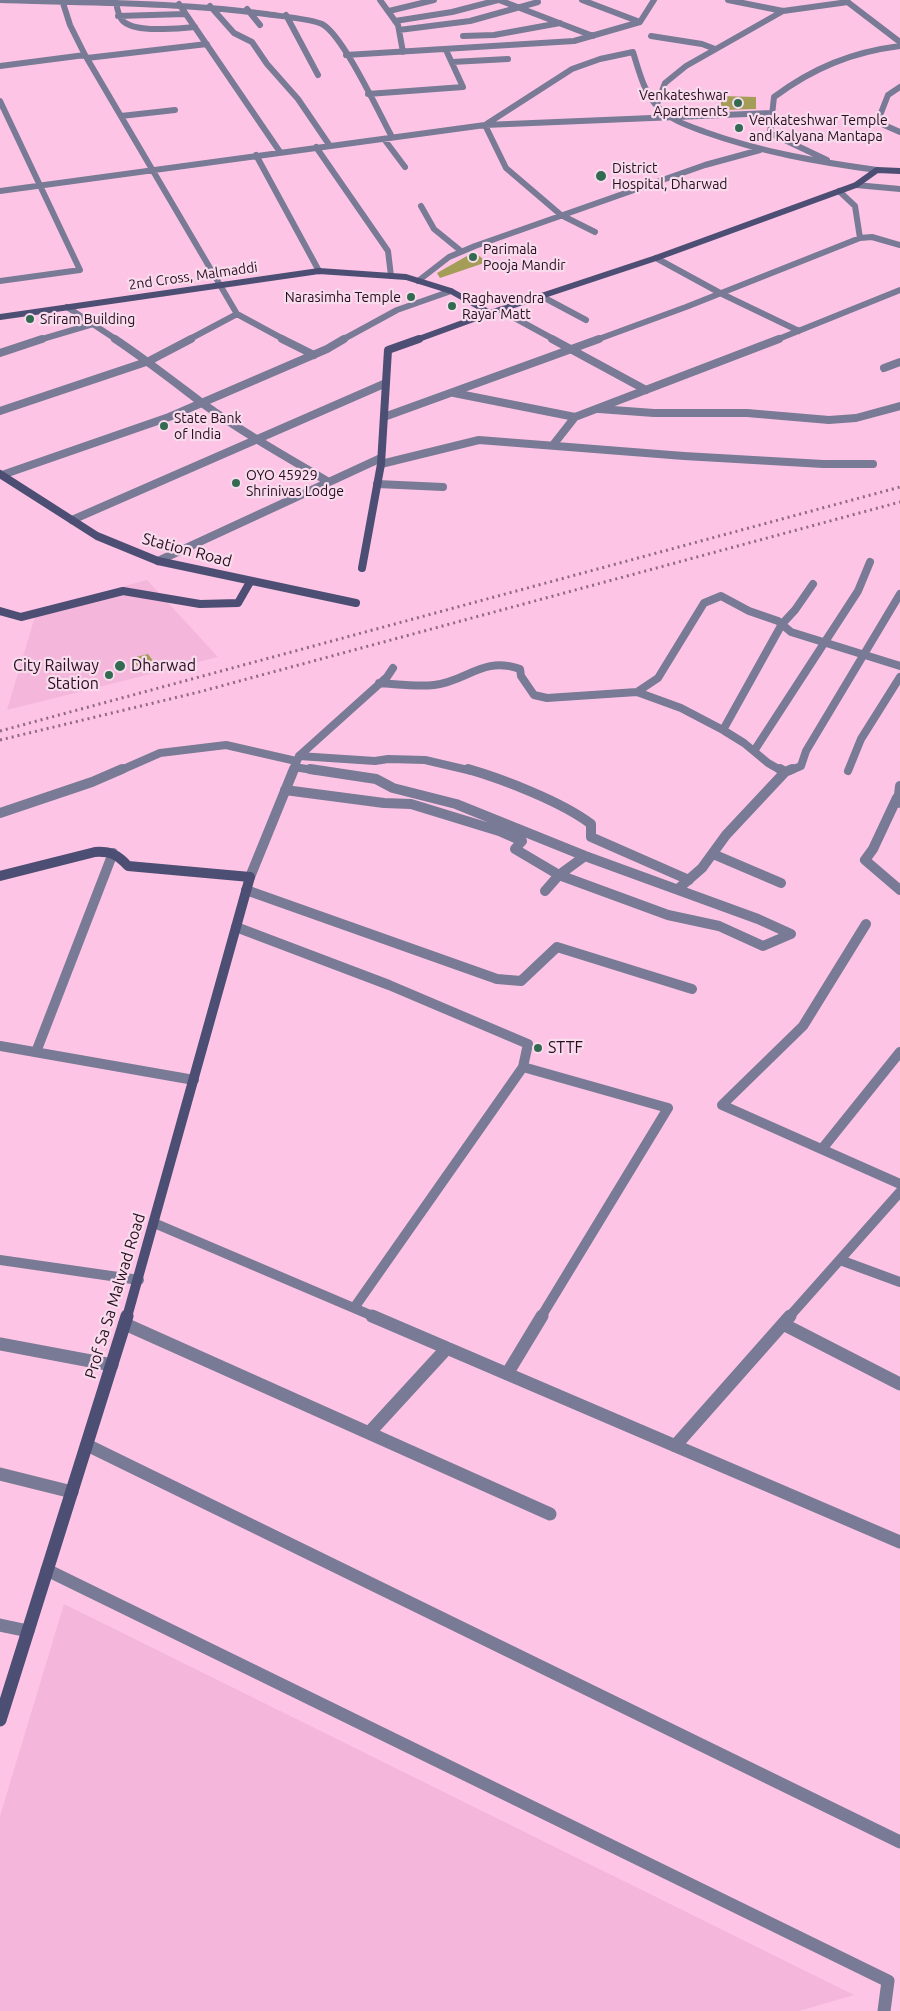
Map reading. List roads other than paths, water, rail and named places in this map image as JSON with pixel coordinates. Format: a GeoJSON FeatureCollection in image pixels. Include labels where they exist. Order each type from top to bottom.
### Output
{"type":"FeatureCollection","features":[{"type":"Feature","properties":{"kind":"street"},"geometry":{"type":"LineString","coordinates":[[0,0],[63,3],[135,1],[210,6],[286,15],[322,24],[330,30],[346,55],[392,137]]}},
{"type":"Feature","properties":{"kind":"street"},"geometry":{"type":"LineString","coordinates":[[381,0],[399,30],[403,52]]}},
{"type":"Feature","properties":{"kind":"street"},"geometry":{"type":"LineString","coordinates":[[389,11],[434,0]]}},
{"type":"Feature","properties":{"kind":"street"},"geometry":{"type":"LineString","coordinates":[[395,21],[452,12],[498,0],[593,36]]}},
{"type":"Feature","properties":{"kind":"street"},"geometry":{"type":"LineString","coordinates":[[582,0],[640,22]]}},
{"type":"Feature","properties":{"kind":"street"},"geometry":{"type":"LineString","coordinates":[[346,55],[574,41],[640,22],[654,0]]}},
{"type":"Feature","properties":{"kind":"street"},"geometry":{"type":"LineString","coordinates":[[728,0],[783,11],[847,1],[900,44]]}},
{"type":"Feature","properties":{"kind":"street"},"geometry":{"type":"LineString","coordinates":[[116,2],[118,16],[126,25],[137,28],[195,27]]}},
{"type":"Feature","properties":{"kind":"street"},"geometry":{"type":"LineString","coordinates":[[399,30],[454,25],[501,14],[538,2]]}},
{"type":"Feature","properties":{"kind":"street"},"geometry":{"type":"LineString","coordinates":[[63,3],[70,25],[86,56],[237,314],[314,355]]}},
{"type":"Feature","properties":{"kind":"street"},"geometry":{"type":"LineString","coordinates":[[179,4],[280,152]]}},
{"type":"Feature","properties":{"kind":"street"},"geometry":{"type":"LineString","coordinates":[[210,6],[234,33],[252,42],[267,64],[298,99],[330,146]]}},
{"type":"Feature","properties":{"kind":"street"},"geometry":{"type":"LineString","coordinates":[[247,9],[260,25]]}},
{"type":"Feature","properties":{"kind":"street"},"geometry":{"type":"LineString","coordinates":[[657,104],[665,83],[686,66],[783,11]]}},
{"type":"Feature","properties":{"kind":"street"},"geometry":{"type":"LineString","coordinates":[[118,16],[185,14]]}},
{"type":"Feature","properties":{"kind":"street"},"geometry":{"type":"LineString","coordinates":[[286,15],[318,75]]}},
{"type":"Feature","properties":{"kind":"street"},"geometry":{"type":"LineString","coordinates":[[463,36],[494,35],[560,23]]}},
{"type":"Feature","properties":{"kind":"street"},"geometry":{"type":"LineString","coordinates":[[651,36],[702,44],[715,50]]}},
{"type":"Feature","properties":{"kind":"street"},"geometry":{"type":"LineString","coordinates":[[0,66],[207,44]]}},
{"type":"Feature","properties":{"kind":"street"},"geometry":{"type":"LineString","coordinates":[[834,164],[770,133],[774,97],[798,78],[824,65],[855,53],[900,44]]}},
{"type":"Feature","properties":{"kind":"street"},"geometry":{"type":"LineString","coordinates":[[368,94],[463,88],[446,50]]}},
{"type":"Feature","properties":{"kind":"street"},"geometry":{"type":"LineString","coordinates":[[485,125],[572,69],[600,59],[634,52],[643,87],[663,112],[672,118],[723,139],[760,150],[834,164],[900,171]]}},
{"type":"Feature","properties":{"kind":"street"},"geometry":{"type":"LineString","coordinates":[[452,62],[508,59]]}},
{"type":"Feature","properties":{"kind":"street"},"geometry":{"type":"LineString","coordinates":[[900,87],[896,88],[885,100],[879,118],[884,125],[900,132]]}},
{"type":"Feature","properties":{"kind":"street"},"geometry":{"type":"LineString","coordinates":[[0,101],[42,185],[80,270],[0,281]]}},
{"type":"Feature","properties":{"kind":"street"},"geometry":{"type":"LineString","coordinates":[[121,116],[175,110]]}},
{"type":"Feature","properties":{"kind":"street"},"geometry":{"type":"LineString","coordinates":[[0,191],[485,125],[771,113]]}},
{"type":"Feature","properties":{"kind":"street"},"geometry":{"type":"LineString","coordinates":[[485,125],[506,168],[561,215],[596,232]]}},
{"type":"Feature","properties":{"kind":"street"},"geometry":{"type":"LineString","coordinates":[[384,139],[405,167]]}},
{"type":"Feature","properties":{"kind":"street"},"geometry":{"type":"LineString","coordinates":[[316,147],[388,251],[391,276]]}},
{"type":"Feature","properties":{"kind":"street"},"geometry":{"type":"LineString","coordinates":[[418,281],[449,257],[461,251],[705,165],[760,150]]}},
{"type":"Feature","properties":{"kind":"street"},"geometry":{"type":"LineString","coordinates":[[256,155],[318,271]]}},
{"type":"Feature","properties":{"kind":"street"},"geometry":{"type":"LineString","coordinates":[[362,568],[381,461],[388,350],[656,258],[856,185],[877,170]]}},
{"type":"Feature","properties":{"kind":"street"},"geometry":{"type":"LineString","coordinates":[[856,185],[900,189]]}},
{"type":"Feature","properties":{"kind":"street"},"geometry":{"type":"LineString","coordinates":[[839,191],[856,206],[860,238]]}},
{"type":"Feature","properties":{"kind":"street"},"geometry":{"type":"LineString","coordinates":[[422,206],[434,229],[461,251]]}},
{"type":"Feature","properties":{"kind":"street"},"geometry":{"type":"LineString","coordinates":[[384,417],[722,294],[860,238],[872,237],[900,245]]}},
{"type":"Feature","properties":{"kind":"street"},"geometry":{"type":"LineString","coordinates":[[656,258],[722,294],[799,331]]}},
{"type":"Feature","properties":{"kind":"street","name":"2nd Cross, Malmaddi"},"geometry":{"type":"LineString","coordinates":[[0,317],[318,271],[406,277],[451,291],[490,314]]}},
{"type":"Feature","properties":{"kind":"street"},"geometry":{"type":"LineString","coordinates":[[553,445],[576,417],[900,290]]}},
{"type":"Feature","properties":{"kind":"street"},"geometry":{"type":"LineString","coordinates":[[1,474],[113,437],[202,403],[314,355],[397,310],[451,291]]}},
{"type":"Feature","properties":{"kind":"street"},"geometry":{"type":"LineString","coordinates":[[542,296],[586,320]]}},
{"type":"Feature","properties":{"kind":"street"},"geometry":{"type":"LineString","coordinates":[[67,307],[149,361],[202,403],[257,440],[329,482]]}},
{"type":"Feature","properties":{"kind":"street"},"geometry":{"type":"LineString","coordinates":[[500,310],[646,390]]}},
{"type":"Feature","properties":{"kind":"street"},"geometry":{"type":"LineString","coordinates":[[0,411],[149,361],[237,314]]}},
{"type":"Feature","properties":{"kind":"street"},"geometry":{"type":"LineString","coordinates":[[0,353],[93,324]]}},
{"type":"Feature","properties":{"kind":"street"},"geometry":{"type":"LineString","coordinates":[[884,368],[900,362]]}},
{"type":"Feature","properties":{"kind":"street"},"geometry":{"type":"LineString","coordinates":[[72,520],[386,383]]}},
{"type":"Feature","properties":{"kind":"street"},"geometry":{"type":"LineString","coordinates":[[452,393],[576,417]]}},
{"type":"Feature","properties":{"kind":"street"},"geometry":{"type":"LineString","coordinates":[[597,409],[673,414],[756,414],[842,420],[866,417],[900,406]]}},
{"type":"Feature","properties":{"kind":"street"},"geometry":{"type":"LineString","coordinates":[[158,561],[329,482],[381,461],[479,440],[684,456],[823,464],[873,464]]}},
{"type":"Feature","properties":{"kind":"street","name":"Station Road"},"geometry":{"type":"LineString","coordinates":[[1,474],[97,536],[158,561],[356,603]]}},
{"type":"Feature","properties":{"kind":"street"},"geometry":{"type":"LineString","coordinates":[[377,484],[443,487]]}},
{"type":"Feature","properties":{"kind":"street"},"geometry":{"type":"LineString","coordinates":[[754,751],[858,591],[870,562]]}},
{"type":"Feature","properties":{"kind":"street"},"geometry":{"type":"LineString","coordinates":[[0,611],[21,617],[123,591],[200,604],[238,603],[250,582]]}},
{"type":"Feature","properties":{"kind":"street"},"geometry":{"type":"LineString","coordinates":[[723,730],[782,624],[795,610],[813,584]]}},
{"type":"Feature","properties":{"kind":"street"},"geometry":{"type":"LineString","coordinates":[[678,889],[702,868],[726,835],[786,772],[800,766],[806,751],[900,594]]}},
{"type":"Feature","properties":{"kind":"street"},"geometry":{"type":"LineString","coordinates":[[637,692],[658,678],[704,603],[721,596],[749,611],[782,624],[791,632],[900,666]]}},
{"type":"Feature","properties":{"kind":"street"},"geometry":{"type":"LineString","coordinates":[[379,683],[435,685],[450,682],[477,668],[507,663],[520,669],[521,676],[534,695],[547,698],[637,692],[681,708],[723,730],[768,763],[786,772]]}},
{"type":"Feature","properties":{"kind":"street"},"geometry":{"type":"LineString","coordinates":[[0,876],[63,861],[82,854],[106,851],[118,855],[128,866],[250,877],[296,761],[387,677],[393,668]]}},
{"type":"Feature","properties":{"kind":"street"},"geometry":{"type":"LineString","coordinates":[[848,772],[861,739],[900,676]]}},
{"type":"Feature","properties":{"kind":"street"},"geometry":{"type":"LineString","coordinates":[[0,813],[92,782],[160,753],[226,745],[376,779],[393,788],[456,804],[585,856],[678,889],[792,934],[763,946],[719,926],[668,915],[559,875],[515,849],[522,841],[499,831],[411,804],[384,803],[284,790]]}},
{"type":"Feature","properties":{"kind":"street"},"geometry":{"type":"LineString","coordinates":[[296,761],[375,761],[384,758],[418,759],[488,776],[578,814],[591,824],[591,837],[689,880]]}},
{"type":"Feature","properties":{"kind":"street"},"geometry":{"type":"LineString","coordinates":[[899,804],[900,786]]}},
{"type":"Feature","properties":{"kind":"street"},"geometry":{"type":"LineString","coordinates":[[899,804],[896,798],[873,849],[865,860],[896,882],[900,890]]}},
{"type":"Feature","properties":{"kind":"street"},"geometry":{"type":"LineString","coordinates":[[36,1052],[114,853]]}},
{"type":"Feature","properties":{"kind":"street"},"geometry":{"type":"LineString","coordinates":[[713,854],[781,884]]}},
{"type":"Feature","properties":{"kind":"street"},"geometry":{"type":"LineString","coordinates":[[545,891],[559,875],[585,856]]}},
{"type":"Feature","properties":{"kind":"street","name":"Prof Sa Sa Malwad Road"},"geometry":{"type":"LineString","coordinates":[[0,1720],[139,1280],[250,877]]}},
{"type":"Feature","properties":{"kind":"street"},"geometry":{"type":"LineString","coordinates":[[246,890],[498,979],[521,981],[557,947],[692,989]]}},
{"type":"Feature","properties":{"kind":"street"},"geometry":{"type":"LineString","coordinates":[[866,924],[803,1026],[722,1105],[900,1184]]}},
{"type":"Feature","properties":{"kind":"street"},"geometry":{"type":"LineString","coordinates":[[236,927],[389,985],[528,1044],[523,1068],[354,1308]]}},
{"type":"Feature","properties":{"kind":"street"},"geometry":{"type":"LineString","coordinates":[[0,1046],[194,1080]]}},
{"type":"Feature","properties":{"kind":"street"},"geometry":{"type":"LineString","coordinates":[[822,1149],[900,1052]]}},
{"type":"Feature","properties":{"kind":"street"},"geometry":{"type":"LineString","coordinates":[[507,1374],[668,1108],[523,1068]]}},
{"type":"Feature","properties":{"kind":"street"},"geometry":{"type":"LineString","coordinates":[[675,1446],[900,1192]]}},
{"type":"Feature","properties":{"kind":"street"},"geometry":{"type":"LineString","coordinates":[[154,1223],[900,1542]]}},
{"type":"Feature","properties":{"kind":"street"},"geometry":{"type":"LineString","coordinates":[[0,1260],[139,1280]]}},
{"type":"Feature","properties":{"kind":"street"},"geometry":{"type":"LineString","coordinates":[[840,1260],[900,1282]]}},
{"type":"Feature","properties":{"kind":"street"},"geometry":{"type":"LineString","coordinates":[[125,1324],[550,1514]]}},
{"type":"Feature","properties":{"kind":"street"},"geometry":{"type":"LineString","coordinates":[[783,1324],[900,1384]]}},
{"type":"Feature","properties":{"kind":"street"},"geometry":{"type":"LineString","coordinates":[[0,1344],[112,1365]]}},
{"type":"Feature","properties":{"kind":"street"},"geometry":{"type":"LineString","coordinates":[[370,1433],[447,1348]]}},
{"type":"Feature","properties":{"kind":"street"},"geometry":{"type":"LineString","coordinates":[[87,1445],[900,1842]]}},
{"type":"Feature","properties":{"kind":"street"},"geometry":{"type":"LineString","coordinates":[[0,1474],[72,1492]]}},
{"type":"Feature","properties":{"kind":"street"},"geometry":{"type":"LineString","coordinates":[[47,1570],[888,1981],[881,2010]]}},
{"type":"Feature","properties":{"kind":"street"},"geometry":{"type":"LineString","coordinates":[[0,1625],[28,1631]]}},
{"type":"Feature","properties":{"kind":"railway"},"geometry":{"type":"LineString","coordinates":[[0,731],[900,487]]}},
{"type":"Feature","properties":{"kind":"railway"},"geometry":{"type":"LineString","coordinates":[[0,740],[199,692],[900,502]]}},
{"type":"Feature","properties":{"kind":"place","name":"Venkateshwar Apartments"},"geometry":{"type":"Point","coordinates":[738,103]}},
{"type":"Feature","properties":{"kind":"place","name":"Venkateshwar Temple and Kalyana Mantapa"},"geometry":{"type":"Point","coordinates":[739,128]}},
{"type":"Feature","properties":{"kind":"place","name":"District Hospital, Dharwad"},"geometry":{"type":"Point","coordinates":[601,176]}},
{"type":"Feature","properties":{"kind":"place","name":"Parimala Pooja Mandir"},"geometry":{"type":"Point","coordinates":[473,257]}},
{"type":"Feature","properties":{"kind":"place","name":"Narasimha Temple"},"geometry":{"type":"Point","coordinates":[411,297]}},
{"type":"Feature","properties":{"kind":"place","name":"Raghavendra Rayar Matt"},"geometry":{"type":"Point","coordinates":[452,306]}},
{"type":"Feature","properties":{"kind":"place","name":"Sriram Building"},"geometry":{"type":"Point","coordinates":[30,319]}},
{"type":"Feature","properties":{"kind":"place","name":"State Bank of India"},"geometry":{"type":"Point","coordinates":[164,426]}},
{"type":"Feature","properties":{"kind":"place","name":"OYO 45929 Shrinivas Lodge"},"geometry":{"type":"Point","coordinates":[236,483]}},
{"type":"Feature","properties":{"kind":"place","name":"Dharwad"},"geometry":{"type":"Point","coordinates":[120,666]}},
{"type":"Feature","properties":{"kind":"place","name":"City Railway Station"},"geometry":{"type":"Point","coordinates":[109,675]}},
{"type":"Feature","properties":{"kind":"place","name":"STTF"},"geometry":{"type":"Point","coordinates":[538,1048]}}]}
